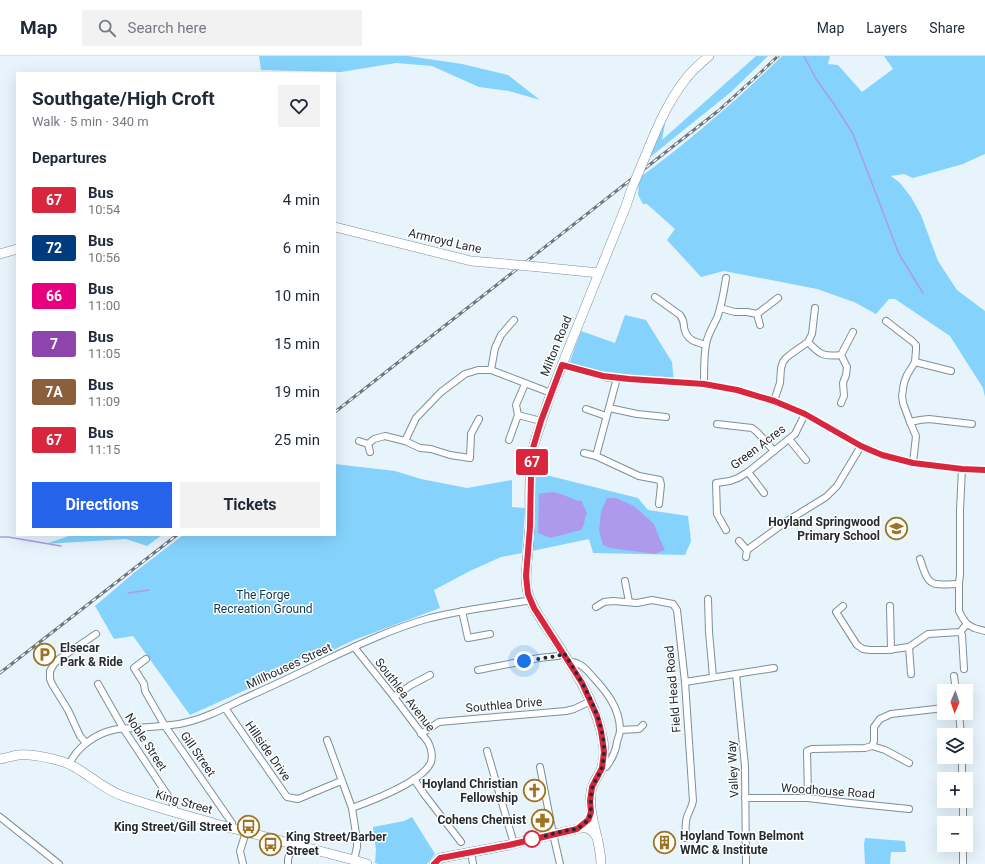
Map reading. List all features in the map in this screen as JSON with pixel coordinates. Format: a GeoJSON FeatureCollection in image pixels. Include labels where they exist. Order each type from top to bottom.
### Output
{"type":"FeatureCollection","features":[{"type":"Feature","properties":{"kind":"street","name":"Milton Road"},"geometry":{"type":"LineString","coordinates":[[601,863],[590,801],[592,787],[602,768],[604,752],[603,738],[597,716],[582,683],[570,662],[537,613],[530,599],[527,588],[526,576],[530,527],[533,448],[551,393],[632,188],[665,110],[685,80],[709,56]]}},
{"type":"Feature","properties":{"kind":"street","name":"Armroyd Lane"},"geometry":{"type":"LineString","coordinates":[[336,227],[471,261],[599,273]]}},
{"type":"Feature","properties":{"kind":"street"},"geometry":{"type":"LineString","coordinates":[[0,254],[16,249]]}},
{"type":"Feature","properties":{"kind":"street"},"geometry":{"type":"LineString","coordinates":[[704,384],[706,345],[710,330],[717,318],[720,308],[726,278]]}},
{"type":"Feature","properties":{"kind":"street"},"geometry":{"type":"LineString","coordinates":[[655,297],[683,319],[685,330],[689,339],[706,345]]}},
{"type":"Feature","properties":{"kind":"street"},"geometry":{"type":"LineString","coordinates":[[720,308],[735,312],[757,314],[778,298]]}},
{"type":"Feature","properties":{"kind":"street"},"geometry":{"type":"LineString","coordinates":[[774,401],[780,383],[783,362],[791,354],[808,342],[812,334],[815,308]]}},
{"type":"Feature","properties":{"kind":"street"},"geometry":{"type":"LineString","coordinates":[[757,314],[760,325]]}},
{"type":"Feature","properties":{"kind":"street"},"geometry":{"type":"LineString","coordinates":[[491,370],[496,348],[501,335],[514,320]]}},
{"type":"Feature","properties":{"kind":"street"},"geometry":{"type":"LineString","coordinates":[[886,321],[916,345],[915,362],[907,375],[902,396],[903,403],[916,436],[913,463]]}},
{"type":"Feature","properties":{"kind":"street"},"geometry":{"type":"LineString","coordinates":[[841,355],[853,332]]}},
{"type":"Feature","properties":{"kind":"street"},"geometry":{"type":"LineString","coordinates":[[808,342],[814,349],[825,356],[829,357],[841,355]]}},
{"type":"Feature","properties":{"kind":"street"},"geometry":{"type":"LineString","coordinates":[[841,355],[847,367],[846,375],[842,383],[844,396],[841,403]]}},
{"type":"Feature","properties":{"kind":"street"},"geometry":{"type":"LineString","coordinates":[[915,362],[951,371]]}},
{"type":"Feature","properties":{"kind":"street"},"geometry":{"type":"LineString","coordinates":[[562,365],[603,376],[704,384],[737,390],[774,401],[805,414],[861,446],[882,455],[913,463],[962,469],[985,470]]}},
{"type":"Feature","properties":{"kind":"street"},"geometry":{"type":"LineString","coordinates":[[405,441],[416,418],[441,392],[465,374],[478,370],[491,370],[551,393]]}},
{"type":"Feature","properties":{"kind":"street"},"geometry":{"type":"LineString","coordinates":[[596,456],[617,378]]}},
{"type":"Feature","properties":{"kind":"street"},"geometry":{"type":"LineString","coordinates":[[509,440],[518,415],[516,406],[525,384]]}},
{"type":"Feature","properties":{"kind":"street"},"geometry":{"type":"LineString","coordinates":[[609,408],[637,414],[666,417]]}},
{"type":"Feature","properties":{"kind":"street"},"geometry":{"type":"LineString","coordinates":[[586,409],[606,416]]}},
{"type":"Feature","properties":{"kind":"street","name":"Green Acres"},"geometry":{"type":"LineString","coordinates":[[726,530],[717,514],[716,483],[738,478],[774,452],[795,434],[805,414]]}},
{"type":"Feature","properties":{"kind":"street"},"geometry":{"type":"LineString","coordinates":[[518,415],[541,421]]}},
{"type":"Feature","properties":{"kind":"street"},"geometry":{"type":"LineString","coordinates":[[910,422],[929,419],[972,424]]}},
{"type":"Feature","properties":{"kind":"street"},"geometry":{"type":"LineString","coordinates":[[368,444],[374,439],[385,436],[405,441],[420,448],[470,458],[471,434],[479,420]]}},
{"type":"Feature","properties":{"kind":"street"},"geometry":{"type":"LineString","coordinates":[[717,424],[752,428],[774,452]]}},
{"type":"Feature","properties":{"kind":"street"},"geometry":{"type":"LineString","coordinates":[[789,440],[806,460]]}},
{"type":"Feature","properties":{"kind":"street"},"geometry":{"type":"LineString","coordinates":[[359,441],[368,444]]}},
{"type":"Feature","properties":{"kind":"street"},"geometry":{"type":"LineString","coordinates":[[368,444],[370,452]]}},
{"type":"Feature","properties":{"kind":"street"},"geometry":{"type":"LineString","coordinates":[[746,556],[747,550],[787,521],[826,497],[837,486],[861,446]]}},
{"type":"Feature","properties":{"kind":"street"},"geometry":{"type":"LineString","coordinates":[[584,453],[596,456],[639,476],[660,480],[661,485],[659,504]]}},
{"type":"Feature","properties":{"kind":"street"},"geometry":{"type":"LineString","coordinates":[[962,469],[959,610],[967,624],[985,631]]}},
{"type":"Feature","properties":{"kind":"street"},"geometry":{"type":"LineString","coordinates":[[748,472],[764,493]]}},
{"type":"Feature","properties":{"kind":"street"},"geometry":{"type":"LineString","coordinates":[[739,541],[747,550]]}},
{"type":"Feature","properties":{"kind":"street"},"geometry":{"type":"LineString","coordinates":[[920,559],[928,580],[932,583],[959,584]]}},
{"type":"Feature","properties":{"kind":"street"},"geometry":{"type":"LineString","coordinates":[[625,581],[628,602]]}},
{"type":"Feature","properties":{"kind":"street","name":"Millhouses Street"},"geometry":{"type":"LineString","coordinates":[[69,764],[74,755],[86,743],[105,732],[123,728],[165,726],[190,722],[203,718],[354,647],[394,630],[430,618],[462,611],[526,601],[530,599]]}},
{"type":"Feature","properties":{"kind":"street"},"geometry":{"type":"LineString","coordinates":[[708,599],[713,678]]}},
{"type":"Feature","properties":{"kind":"street","name":"Field Head Road"},"geometry":{"type":"LineString","coordinates":[[596,607],[604,602],[637,602],[652,600],[673,604],[677,610],[685,682],[693,801],[692,807],[685,817],[685,838]]}},
{"type":"Feature","properties":{"kind":"street"},"geometry":{"type":"LineString","coordinates":[[843,606],[836,612],[857,645],[863,650],[891,650],[909,647],[928,634],[960,632],[967,624]]}},
{"type":"Feature","properties":{"kind":"street"},"geometry":{"type":"LineString","coordinates":[[890,606],[891,650]]}},
{"type":"Feature","properties":{"kind":"street"},"geometry":{"type":"LineString","coordinates":[[462,611],[468,638],[490,634]]}},
{"type":"Feature","properties":{"kind":"street"},"geometry":{"type":"LineString","coordinates":[[960,632],[962,636],[964,669]]}},
{"type":"Feature","properties":{"kind":"street"},"geometry":{"type":"LineString","coordinates":[[86,743],[82,740],[68,710],[52,684],[50,679],[50,671],[59,659],[96,634]]}},
{"type":"Feature","properties":{"kind":"street","name":"Southlea Avenue"},"geometry":{"type":"LineString","coordinates":[[352,808],[376,800],[414,779],[427,768],[432,757],[428,742],[354,647]]}},
{"type":"Feature","properties":{"kind":"street"},"geometry":{"type":"LineString","coordinates":[[909,647],[911,674]]}},
{"type":"Feature","properties":{"kind":"street"},"geometry":{"type":"LineString","coordinates":[[478,670],[539,658],[558,656],[564,653]]}},
{"type":"Feature","properties":{"kind":"street","name":"Gill Street"},"geometry":{"type":"LineString","coordinates":[[146,659],[134,668],[144,684],[145,691],[165,726],[232,823],[231,828]]}},
{"type":"Feature","properties":{"kind":"street","name":"Milton Road"},"geometry":{"type":"LineString","coordinates":[[570,662],[581,665],[603,688],[613,702],[618,716],[620,730],[616,748],[610,762],[606,767],[602,768]]}},
{"type":"Feature","properties":{"kind":"street"},"geometry":{"type":"LineString","coordinates":[[685,682],[774,668]]}},
{"type":"Feature","properties":{"kind":"street","name":"Valley Way"},"geometry":{"type":"LineString","coordinates":[[736,674],[745,766],[746,864]]}},
{"type":"Feature","properties":{"kind":"street"},"geometry":{"type":"LineString","coordinates":[[394,697],[411,685],[430,675]]}},
{"type":"Feature","properties":{"kind":"street"},"geometry":{"type":"LineString","coordinates":[[954,676],[955,684]]}},
{"type":"Feature","properties":{"kind":"street","name":"Noble Street"},"geometry":{"type":"LineString","coordinates":[[98,684],[123,728],[172,802],[174,808],[173,812]]}},
{"type":"Feature","properties":{"kind":"street","name":"Southlea Drive"},"geometry":{"type":"LineString","coordinates":[[421,734],[438,722],[566,711],[591,701]]}},
{"type":"Feature","properties":{"kind":"street","name":"Hillside Drive"},"geometry":{"type":"LineString","coordinates":[[225,708],[286,797],[298,799],[341,781]]}},
{"type":"Feature","properties":{"kind":"street"},"geometry":{"type":"LineString","coordinates":[[872,746],[874,741],[874,727],[880,719],[891,714],[937,709]]}},
{"type":"Feature","properties":{"kind":"street"},"geometry":{"type":"LineString","coordinates":[[620,730],[639,729],[642,725]]}},
{"type":"Feature","properties":{"kind":"street"},"geometry":{"type":"LineString","coordinates":[[327,740],[352,808],[357,847],[354,860]]}},
{"type":"Feature","properties":{"kind":"street"},"geometry":{"type":"LineString","coordinates":[[808,798],[807,751],[812,749],[865,748],[872,746],[885,750],[909,763]]}},
{"type":"Feature","properties":{"kind":"street"},"geometry":{"type":"LineString","coordinates":[[487,751],[514,844]]}},
{"type":"Feature","properties":{"kind":"street","name":"King Street"},"geometry":{"type":"LineString","coordinates":[[0,760],[16,755],[31,755],[55,759],[69,764],[110,791],[121,796],[173,812],[367,864]]}},
{"type":"Feature","properties":{"kind":"street"},"geometry":{"type":"LineString","coordinates":[[540,767],[560,864]]}},
{"type":"Feature","properties":{"kind":"street"},"geometry":{"type":"LineString","coordinates":[[414,779],[461,842]]}},
{"type":"Feature","properties":{"kind":"street","name":"Woodhouse Road"},"geometry":{"type":"LineString","coordinates":[[745,798],[808,798],[909,808]]}},
{"type":"Feature","properties":{"kind":"street"},"geometry":{"type":"LineString","coordinates":[[577,829],[588,820],[591,812]]}},
{"type":"Feature","properties":{"kind":"street"},"geometry":{"type":"LineString","coordinates":[[0,818],[59,864]]}},
{"type":"Feature","properties":{"kind":"street"},"geometry":{"type":"LineString","coordinates":[[434,864],[440,858],[514,844],[577,829],[589,829],[597,838]]}},
{"type":"Feature","properties":{"kind":"street"},"geometry":{"type":"LineString","coordinates":[[243,864],[240,851],[246,832]]}},
{"type":"Feature","properties":{"kind":"street"},"geometry":{"type":"LineString","coordinates":[[288,864],[288,859],[293,844]]}},
{"type":"Feature","properties":{"kind":"street"},"geometry":{"type":"LineString","coordinates":[[471,852],[473,864]]}},
{"type":"Feature","properties":{"kind":"street"},"geometry":{"type":"LineString","coordinates":[[963,852],[963,864]]}},
{"type":"Feature","properties":{"kind":"green space"},"geometry":{"type":"Polygon","coordinates":[[[259,56],[408,56],[462,64],[508,75],[540,100],[509,91],[479,87],[432,66],[396,63],[341,72],[261,70],[259,56]]]}},
{"type":"Feature","properties":{"kind":"green space"},"geometry":{"type":"Polygon","coordinates":[[[756,56],[768,56],[731,92],[649,158],[666,118],[662,140],[756,56]]]}},
{"type":"Feature","properties":{"kind":"green space"},"geometry":{"type":"Polygon","coordinates":[[[782,56],[830,56],[828,64],[838,65],[862,92],[893,69],[884,56],[985,56],[985,154],[963,164],[913,178],[904,174],[891,176],[900,183],[911,197],[921,215],[938,261],[957,290],[985,311],[985,397],[983,388],[950,336],[895,299],[889,299],[876,314],[854,302],[817,289],[724,271],[701,277],[667,240],[675,229],[647,204],[643,204],[638,195],[639,178],[677,150],[713,120],[782,56]]]}},
{"type":"Feature","properties":{"kind":"green space"},"geometry":{"type":"Polygon","coordinates":[[[625,315],[646,320],[672,362],[674,383],[607,382],[567,369],[581,331],[615,343],[625,315]]]}},
{"type":"Feature","properties":{"kind":"green space","name":"The Forge Recreation Ground"},"geometry":{"type":"Polygon","coordinates":[[[336,464],[395,471],[421,479],[467,488],[512,480],[512,507],[525,508],[522,553],[501,557],[434,590],[440,608],[354,640],[310,661],[308,654],[300,657],[301,665],[190,715],[133,636],[114,639],[95,606],[135,572],[182,536],[336,536],[336,464]]]}},
{"type":"Feature","properties":{"kind":"green space"},"geometry":{"type":"Polygon","coordinates":[[[534,472],[638,498],[648,510],[688,516],[691,541],[685,555],[593,553],[589,539],[532,551],[534,472]]]}},
{"type":"Feature","properties":{"kind":"green space"},"geometry":{"type":"Polygon","coordinates":[[[69,536],[161,536],[147,546],[126,539],[45,544],[69,536]]]}},
{"type":"Feature","properties":{"kind":"green space"},"geometry":{"type":"Polygon","coordinates":[[[412,817],[435,854],[427,864],[375,863],[376,850],[373,827],[404,821],[412,817]]]}},
{"type":"Feature","properties":{"kind":"green space"},"geometry":{"type":"Polygon","coordinates":[[[865,838],[905,841],[906,852],[891,852],[890,864],[865,864],[865,838]]]}},
{"type":"Feature","properties":{"kind":"shaded area"},"geometry":{"type":"Polygon","coordinates":[[[553,492],[578,501],[581,500],[587,513],[581,530],[550,538],[538,533],[539,494],[553,492]]]}},
{"type":"Feature","properties":{"kind":"shaded area"},"geometry":{"type":"Polygon","coordinates":[[[607,498],[616,498],[634,506],[654,524],[665,550],[655,554],[610,548],[603,545],[599,531],[601,512],[607,498]]]}},
{"type":"Feature","properties":{"kind":"waterway"},"geometry":{"type":"LineString","coordinates":[[804,56],[816,79],[853,134],[899,254],[923,293]]}},
{"type":"Feature","properties":{"kind":"waterway"},"geometry":{"type":"LineString","coordinates":[[0,537],[61,546]]}},
{"type":"Feature","properties":{"kind":"waterway"},"geometry":{"type":"LineString","coordinates":[[128,593],[149,590]]}},
{"type":"Feature","properties":{"kind":"railway"},"geometry":{"type":"LineString","coordinates":[[336,411],[718,111],[778,56]]}},
{"type":"Feature","properties":{"kind":"railway"},"geometry":{"type":"LineString","coordinates":[[0,673],[176,536]]}},
{"type":"Feature","properties":{"kind":"bus line","name":"67"},"geometry":{"type":"LineString","coordinates":[[434,864],[440,858],[509,845],[577,829],[588,820],[591,812],[590,801],[592,787],[602,768],[604,752],[597,716],[582,683],[570,662],[537,613],[530,599],[526,576],[530,527],[533,448],[541,421],[562,365],[603,376],[704,384],[737,390],[774,401],[805,414],[861,446],[882,455],[913,463],[962,469],[985,470]]}},
{"type":"Feature","properties":{"kind":"place","name":"Hoyland Springwood Primary School"},"geometry":{"type":"Point","coordinates":[896,529]}},
{"type":"Feature","properties":{"kind":"place","name":"Elsecar Park & Ride"},"geometry":{"type":"Point","coordinates":[45,655]}},
{"type":"Feature","properties":{"kind":"place","name":"Hoyland Christian Fellowship"},"geometry":{"type":"Point","coordinates":[534,791]}},
{"type":"Feature","properties":{"kind":"place","name":"Cohens Chemist"},"geometry":{"type":"Point","coordinates":[542,820]}},
{"type":"Feature","properties":{"kind":"place","name":"King Street/Gill Street"},"geometry":{"type":"Point","coordinates":[248,827]}},
{"type":"Feature","properties":{"kind":"place","name":"Hoyland Town Belmont WMC & Institute"},"geometry":{"type":"Point","coordinates":[665,843]}},
{"type":"Feature","properties":{"kind":"place","name":"King Street/Barber Street"},"geometry":{"type":"Point","coordinates":[271,844]}},
{"type":"Feature","properties":{"kind":"route"},"geometry":{"type":"LineString","coordinates":[[524,661],[558,656],[564,653],[591,701],[601,731],[604,752],[602,768],[592,787],[590,801],[591,812],[588,820],[577,829],[532,839]]}}]}
